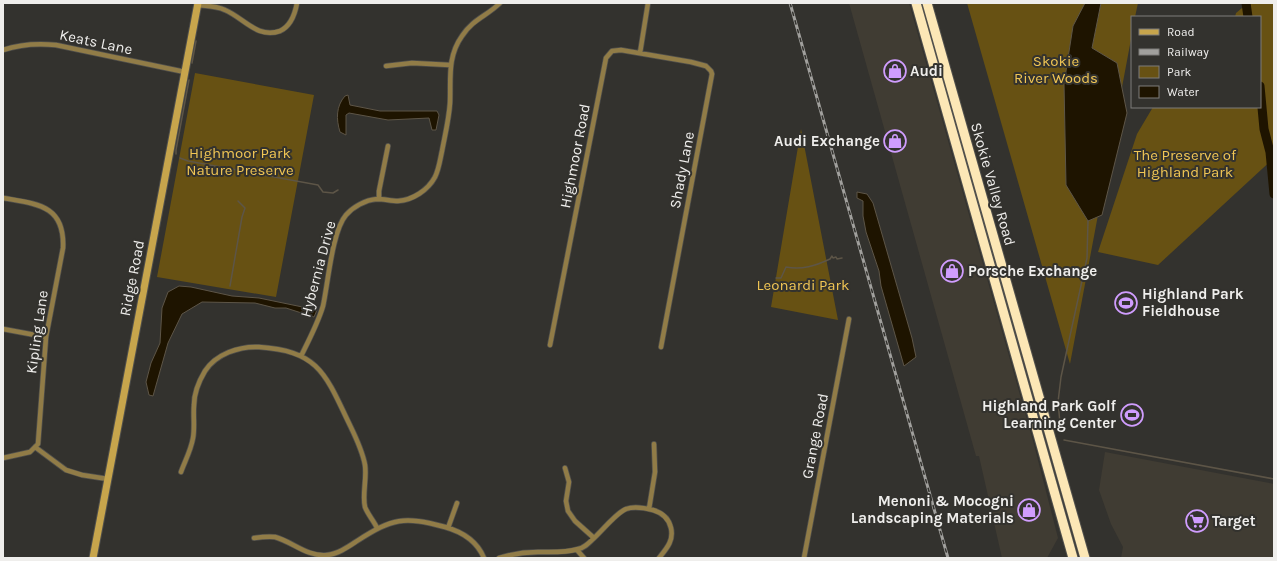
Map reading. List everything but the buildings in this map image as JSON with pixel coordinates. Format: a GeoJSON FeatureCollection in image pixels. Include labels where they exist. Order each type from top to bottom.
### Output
{"type":"FeatureCollection","features":[{"type":"Feature","properties":{"kind":"highway","name":"Skokie Valley Road"},"geometry":{"type":"LineString","coordinates":[[916,3],[1073,558]]}},
{"type":"Feature","properties":{"kind":"highway","name":"Skokie Valley Road"},"geometry":{"type":"LineString","coordinates":[[927,3],[1084,558]]}},
{"type":"Feature","properties":{"kind":"highway"},"geometry":{"type":"LineString","coordinates":[[933,3],[948,78]]}},
{"type":"Feature","properties":{"kind":"street"},"geometry":{"type":"LineString","coordinates":[[197,4],[224,10],[263,33],[273,33],[282,30],[288,25],[297,3]]}},
{"type":"Feature","properties":{"kind":"street","name":"Hybernia Drive"},"geometry":{"type":"LineString","coordinates":[[301,356],[321,311],[336,237],[341,222],[352,209],[358,205],[371,200],[379,199],[405,200],[419,194],[429,186],[435,178],[438,169],[449,107],[450,64],[458,42],[469,26],[500,3]]}},
{"type":"Feature","properties":{"kind":"street"},"geometry":{"type":"LineString","coordinates":[[640,53],[648,3]]}},
{"type":"Feature","properties":{"kind":"street","name":"Ridge Road"},"geometry":{"type":"LineString","coordinates":[[93,558],[197,4]]}},
{"type":"Feature","properties":{"kind":"street","name":"Keats Lane"},"geometry":{"type":"LineString","coordinates":[[3,50],[27,44],[38,43],[56,45],[185,72]]}},
{"type":"Feature","properties":{"kind":"street","name":"Highmoor Road"},"geometry":{"type":"LineString","coordinates":[[550,345],[606,58],[612,51],[620,50],[640,53]]}},
{"type":"Feature","properties":{"kind":"street","name":"Shady Lane"},"geometry":{"type":"LineString","coordinates":[[640,53],[706,66],[712,74],[661,347]]}},
{"type":"Feature","properties":{"kind":"street"},"geometry":{"type":"LineString","coordinates":[[386,66],[412,63],[450,64]]}},
{"type":"Feature","properties":{"kind":"street"},"geometry":{"type":"LineString","coordinates":[[379,199],[388,146]]}},
{"type":"Feature","properties":{"kind":"street","name":"Kipling Lane"},"geometry":{"type":"LineString","coordinates":[[3,198],[45,208],[52,212],[59,221],[63,231],[63,248],[46,337],[38,444],[35,447]]}},
{"type":"Feature","properties":{"kind":"street","name":"Grange Road"},"geometry":{"type":"LineString","coordinates":[[804,558],[849,319]]}},
{"type":"Feature","properties":{"kind":"street"},"geometry":{"type":"LineString","coordinates":[[3,329],[46,337]]}},
{"type":"Feature","properties":{"kind":"street"},"geometry":{"type":"LineString","coordinates":[[181,472],[193,437],[194,405],[197,387],[206,369],[214,361],[231,351],[257,347],[281,349],[301,356],[315,365],[322,372],[331,386],[360,447],[364,459],[366,476],[364,502],[365,507],[377,528]]}},
{"type":"Feature","properties":{"kind":"street"},"geometry":{"type":"LineString","coordinates":[[649,509],[655,472],[654,444]]}},
{"type":"Feature","properties":{"kind":"street"},"geometry":{"type":"LineString","coordinates":[[3,458],[30,452],[35,447],[66,470],[82,475],[108,479]]}},
{"type":"Feature","properties":{"kind":"street"},"geometry":{"type":"LineString","coordinates":[[565,468],[569,482],[566,501],[568,512],[575,521],[594,538]]}},
{"type":"Feature","properties":{"kind":"street"},"geometry":{"type":"LineString","coordinates":[[448,528],[457,503]]}},
{"type":"Feature","properties":{"kind":"street"},"geometry":{"type":"LineString","coordinates":[[499,558],[520,553],[562,552],[577,550],[588,544],[621,511],[626,508],[634,507],[649,509],[663,514],[669,522],[672,531],[670,544],[659,558]]}},
{"type":"Feature","properties":{"kind":"street"},"geometry":{"type":"LineString","coordinates":[[254,538],[275,537],[312,554],[325,555],[336,553],[347,548],[377,528],[396,521],[421,520],[458,531],[468,537],[478,547],[484,558]]}},
{"type":"Feature","properties":{"kind":"street"},"geometry":{"type":"LineString","coordinates":[[577,550],[584,558]]}},
{"type":"Feature","properties":{"kind":"street"},"geometry":{"type":"LineString","coordinates":[[549,558],[550,552]]}},
{"type":"Feature","properties":{"kind":"shaded area"},"geometry":{"type":"Polygon","coordinates":[[[849,3],[909,3],[1033,441],[1058,538],[1047,558],[1002,558],[979,456],[976,456],[849,3]]]}},
{"type":"Feature","properties":{"kind":"shaded area"},"geometry":{"type":"Polygon","coordinates":[[[1105,452],[1274,484],[1274,558],[1121,558],[1123,547],[1111,524],[1099,490],[1105,452]]]}},
{"type":"Feature","properties":{"kind":"green space","name":"Skokie River Woods"},"geometry":{"type":"Polygon","coordinates":[[[967,3],[1138,3],[1135,16],[1131,16],[1131,39],[1070,364],[967,3]]]}},
{"type":"Feature","properties":{"kind":"green space","name":"The Preserve of Highland Park"},"geometry":{"type":"Polygon","coordinates":[[[1248,3],[1274,3],[1274,158],[1158,265],[1098,252],[1137,134],[1152,108],[1261,108],[1261,16],[1235,16],[1236,13],[1248,3]]]}},
{"type":"Feature","properties":{"kind":"green space","name":"Highmoor Park Nature Preserve"},"geometry":{"type":"Polygon","coordinates":[[[195,73],[314,95],[276,297],[157,277],[195,73]]]}},
{"type":"Feature","properties":{"kind":"green space","name":"Leonardi Park"},"geometry":{"type":"Polygon","coordinates":[[[801,129],[838,320],[771,307],[801,129]]]}},
{"type":"Feature","properties":{"kind":"water"},"geometry":{"type":"Polygon","coordinates":[[[1085,3],[1101,3],[1092,48],[1117,63],[1127,113],[1102,215],[1088,221],[1066,185],[1064,84],[1073,26],[1085,3]]]}},
{"type":"Feature","properties":{"kind":"water"},"geometry":{"type":"Polygon","coordinates":[[[348,95],[350,105],[380,111],[437,111],[439,115],[436,130],[432,130],[429,118],[388,120],[349,113],[346,115],[346,135],[340,132],[338,108],[345,96],[348,95]]]}},
{"type":"Feature","properties":{"kind":"water"},"geometry":{"type":"Polygon","coordinates":[[[857,192],[867,194],[873,203],[912,338],[916,357],[904,366],[881,286],[879,271],[866,232],[863,216],[863,201],[857,198],[857,192]]]}},
{"type":"Feature","properties":{"kind":"water"},"geometry":{"type":"Polygon","coordinates":[[[179,286],[191,287],[232,296],[259,298],[317,310],[314,317],[286,308],[275,308],[255,303],[202,302],[182,314],[168,343],[153,396],[149,395],[146,382],[151,363],[160,343],[162,308],[168,292],[179,286]]]}},
{"type":"Feature","properties":{"kind":"waterway"},"geometry":{"type":"LineString","coordinates":[[1246,3],[1248,16]]}},
{"type":"Feature","properties":{"kind":"waterway"},"geometry":{"type":"LineString","coordinates":[[192,63],[196,41]]}},
{"type":"Feature","properties":{"kind":"waterway"},"geometry":{"type":"LineString","coordinates":[[176,154],[189,80]]}},
{"type":"Feature","properties":{"kind":"waterway"},"geometry":{"type":"LineString","coordinates":[[1261,97],[1264,129],[1270,152],[1274,194]]}},
{"type":"Feature","properties":{"kind":"waterway"},"geometry":{"type":"LineString","coordinates":[[180,158],[188,161],[318,185],[323,192],[333,193],[338,190]]}},
{"type":"Feature","properties":{"kind":"waterway"},"geometry":{"type":"LineString","coordinates":[[230,286],[242,217],[245,208],[238,201]]}},
{"type":"Feature","properties":{"kind":"waterway"},"geometry":{"type":"LineString","coordinates":[[1060,423],[1058,402],[1061,377],[1087,258],[1088,221]]}},
{"type":"Feature","properties":{"kind":"waterway"},"geometry":{"type":"LineString","coordinates":[[776,278],[781,278],[786,267],[808,267],[830,259],[832,256],[833,258],[836,257],[837,259],[842,258]]}},
{"type":"Feature","properties":{"kind":"waterway"},"geometry":{"type":"LineString","coordinates":[[1064,440],[1274,479]]}},
{"type":"Feature","properties":{"kind":"railway"},"geometry":{"type":"LineString","coordinates":[[790,3],[948,558]]}},
{"type":"Feature","properties":{"kind":"place","name":"Audi"},"geometry":{"type":"Point","coordinates":[895,71]}},
{"type":"Feature","properties":{"kind":"place","name":"Audi Exchange"},"geometry":{"type":"Point","coordinates":[895,141]}},
{"type":"Feature","properties":{"kind":"place","name":"Porsche Exchange"},"geometry":{"type":"Point","coordinates":[952,271]}},
{"type":"Feature","properties":{"kind":"place","name":"Highland Park Fieldhouse"},"geometry":{"type":"Point","coordinates":[1126,303]}},
{"type":"Feature","properties":{"kind":"place","name":"Highland Park Golf Learning Center"},"geometry":{"type":"Point","coordinates":[1132,415]}},
{"type":"Feature","properties":{"kind":"place","name":"Menoni & Mocogni Landscaping Materials"},"geometry":{"type":"Point","coordinates":[1029,510]}},
{"type":"Feature","properties":{"kind":"place","name":"Target"},"geometry":{"type":"Point","coordinates":[1197,521]}}]}
